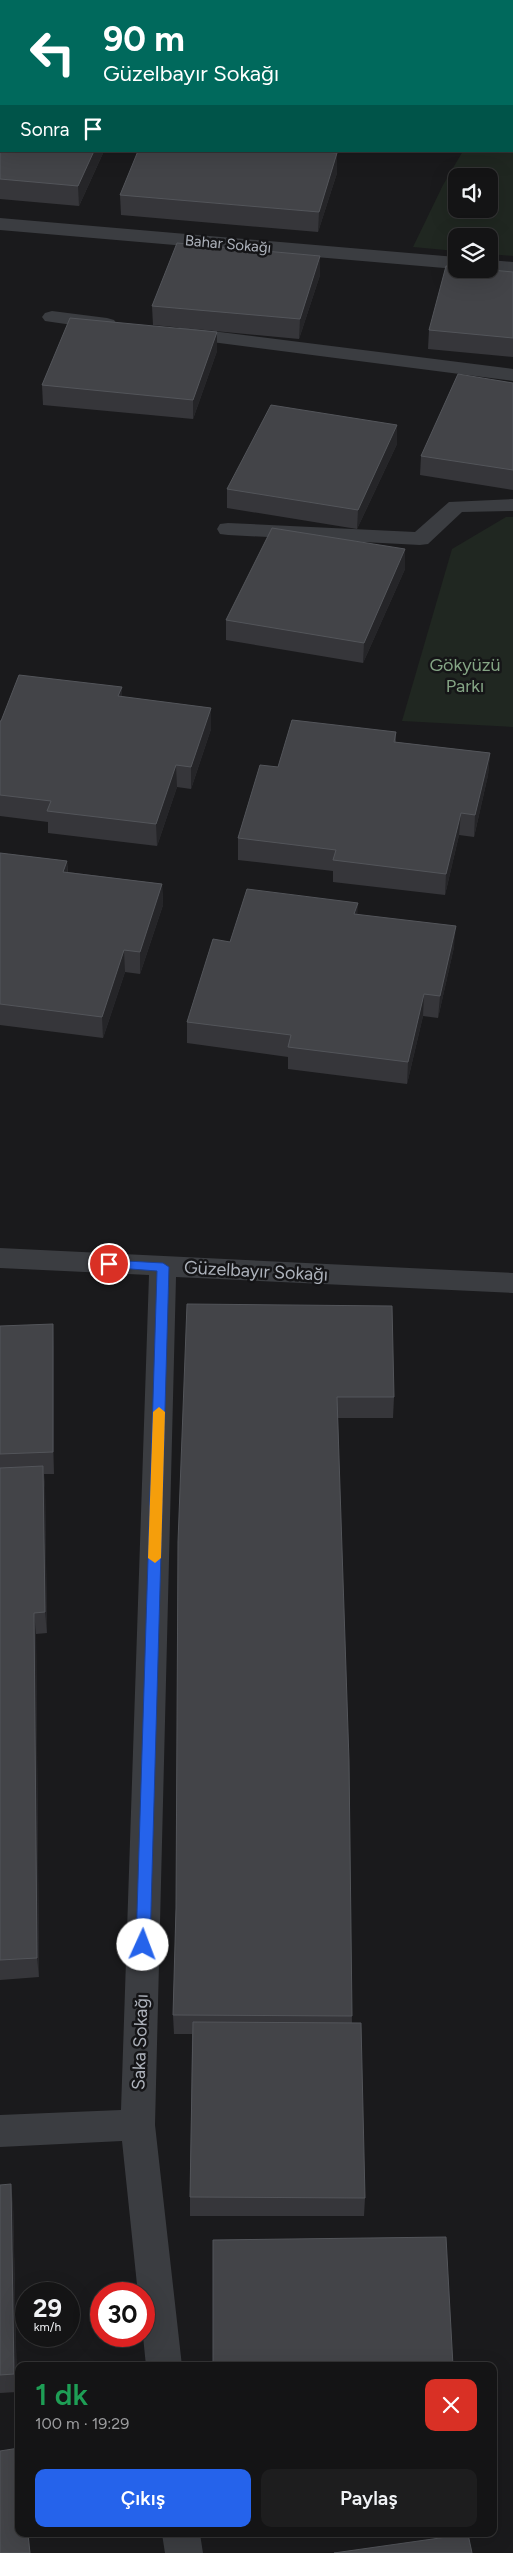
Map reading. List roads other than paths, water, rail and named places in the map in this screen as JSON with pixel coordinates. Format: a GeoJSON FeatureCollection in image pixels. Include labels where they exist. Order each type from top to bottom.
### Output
{"type":"FeatureCollection","features":[{"type":"Feature","properties":{"kind":"street","name":"Bahar Sokağı"},"geometry":{"type":"LineString","coordinates":[[0,224],[448,262]]}},
{"type":"Feature","properties":{"kind":"street"},"geometry":{"type":"LineString","coordinates":[[498,267],[513,268]]}},
{"type":"Feature","properties":{"kind":"street"},"geometry":{"type":"LineString","coordinates":[[52,317],[131,327]]}},
{"type":"Feature","properties":{"kind":"street"},"geometry":{"type":"LineString","coordinates":[[160,330],[513,375]]}},
{"type":"Feature","properties":{"kind":"street"},"geometry":{"type":"LineString","coordinates":[[228,528],[420,539],[456,506],[513,505]]}},
{"type":"Feature","properties":{"kind":"street","name":"Güzelbayır Sokağı"},"geometry":{"type":"LineString","coordinates":[[0,1258],[513,1283]]}},
{"type":"Feature","properties":{"kind":"street","name":"Saka Sokağı"},"geometry":{"type":"LineString","coordinates":[[163,1267],[138,2125],[164,2362]]}},
{"type":"Feature","properties":{"kind":"street"},"geometry":{"type":"LineString","coordinates":[[0,2131],[138,2125]]}},
{"type":"Feature","properties":{"kind":"street"},"geometry":{"type":"LineString","coordinates":[[182,2537],[184,2553]]}},
{"type":"Feature","properties":{"kind":"park label","name":"Gökyüzü Parkı"},"geometry":{"type":"Point","coordinates":[465,675]}}]}
